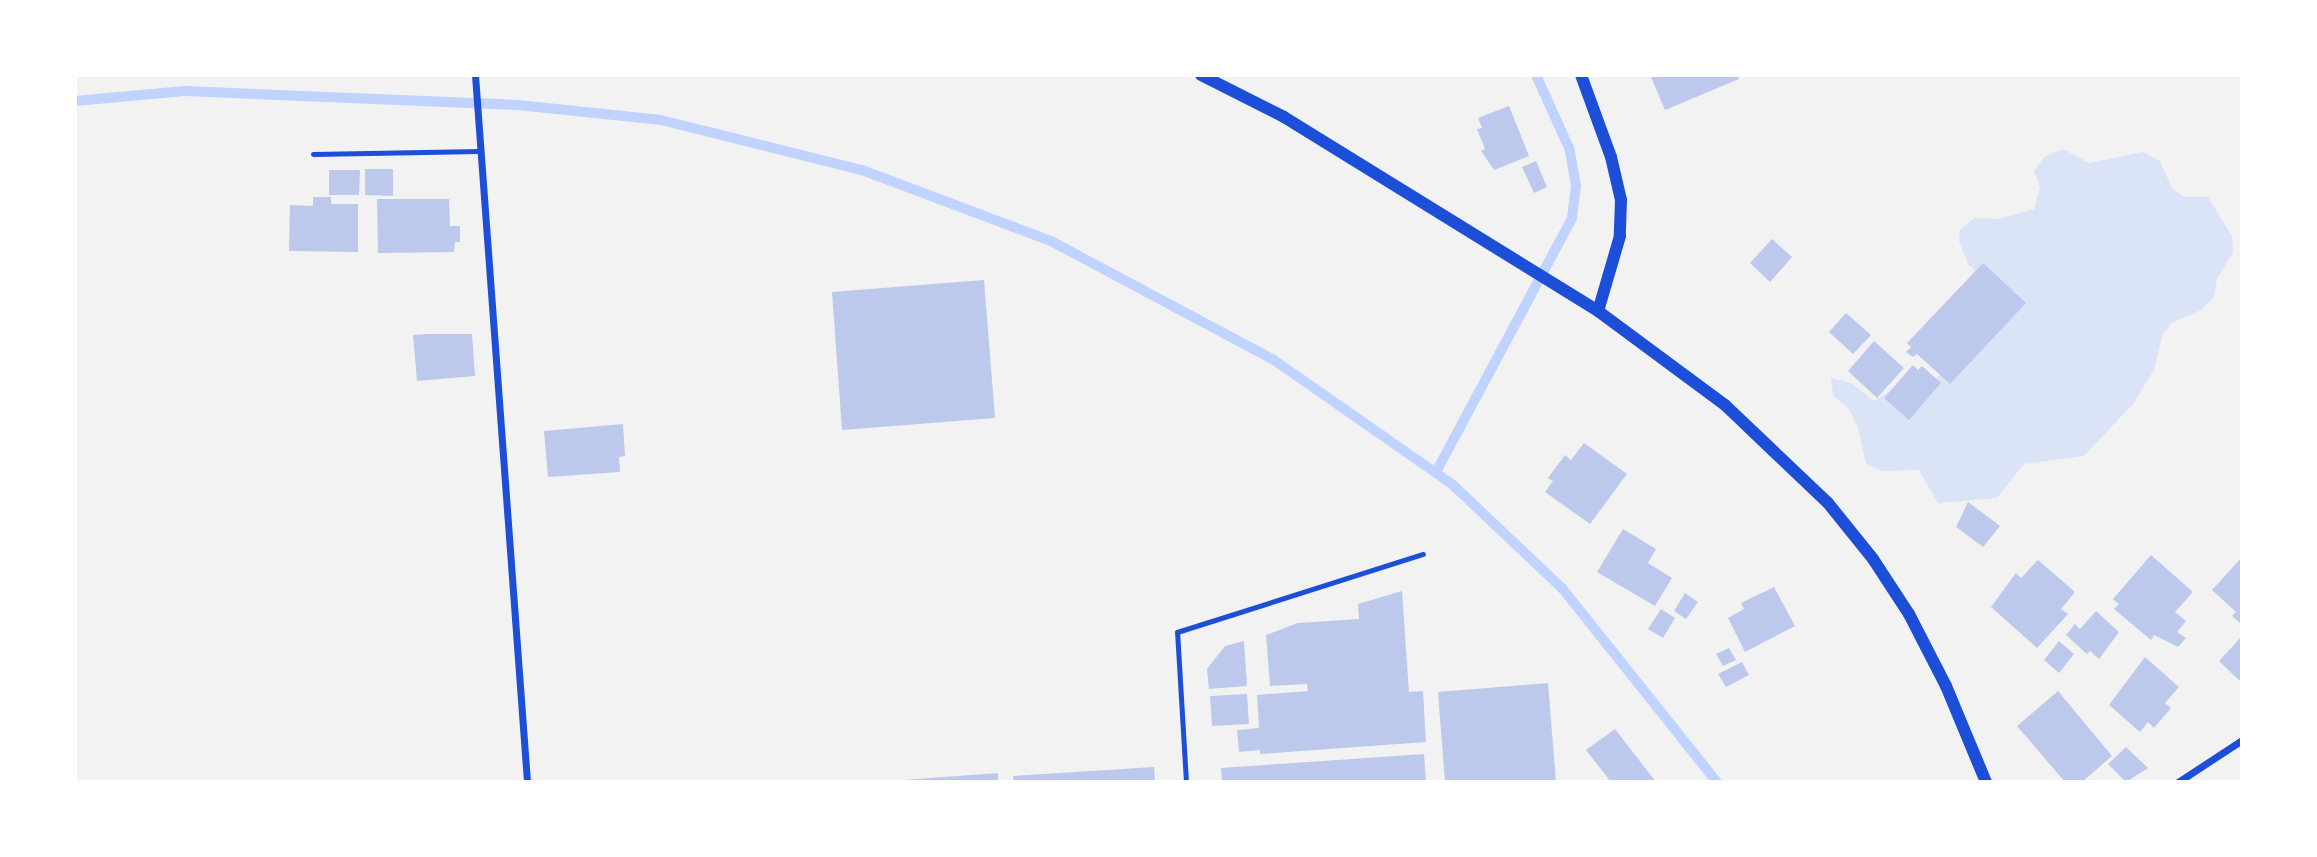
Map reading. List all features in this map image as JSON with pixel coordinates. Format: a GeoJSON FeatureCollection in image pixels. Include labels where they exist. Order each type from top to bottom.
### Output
{"type":"FeatureCollection","features":[{"type":"Feature","properties":{"kind":"street"},"geometry":{"type":"LineString","coordinates":[[475,75],[527,782]]}},
{"type":"Feature","properties":{"kind":"street"},"geometry":{"type":"LineString","coordinates":[[1201,75],[1225,81],[1598,311],[1725,405],[1828,503],[1909,614],[1946,685],[1986,782]]}},
{"type":"Feature","properties":{"kind":"street"},"geometry":{"type":"LineString","coordinates":[[1581,75],[1611,157],[1620,200],[1620,236],[1598,311]]}},
{"type":"Feature","properties":{"kind":"street"},"geometry":{"type":"LineString","coordinates":[[2178,782],[2242,740]]}},
{"type":"Feature","properties":{"kind":"lane"},"geometry":{"type":"LineString","coordinates":[[313,154],[480,152]]}},
{"type":"Feature","properties":{"kind":"lane"},"geometry":{"type":"LineString","coordinates":[[1186,782],[1177,632],[1423,554]]}},
{"type":"Feature","properties":{"kind":"shaded area"},"geometry":{"type":"Polygon","coordinates":[[[2063,149],[2089,163],[2143,152],[2160,161],[2172,188],[2184,197],[2208,197],[2232,236],[2233,252],[2217,279],[2214,297],[2201,310],[2172,323],[2163,334],[2154,370],[2133,404],[2084,456],[2024,464],[1997,498],[1938,503],[1919,470],[1883,471],[1866,464],[1858,428],[1849,409],[1833,395],[1831,378],[1851,383],[1874,401],[1908,381],[1930,381],[1958,365],[1989,283],[1968,264],[1959,241],[1960,230],[1974,218],[1999,219],[2034,209],[2040,187],[2034,171],[2044,157],[2063,149]]]}},
{"type":"Feature","properties":{"kind":"building"},"geometry":{"type":"Polygon","coordinates":[[[1650,75],[1737,75],[1739,79],[1665,110],[1650,75]]]}},
{"type":"Feature","properties":{"kind":"building"},"geometry":{"type":"Polygon","coordinates":[[[1509,106],[1529,156],[1494,170],[1481,151],[1485,149],[1477,129],[1482,128],[1478,118],[1509,106]]]}},
{"type":"Feature","properties":{"kind":"building"},"geometry":{"type":"Polygon","coordinates":[[[1536,161],[1547,187],[1534,193],[1522,167],[1536,161]]]}},
{"type":"Feature","properties":{"kind":"building"},"geometry":{"type":"Polygon","coordinates":[[[365,169],[393,169],[393,196],[365,195],[365,169]]]}},
{"type":"Feature","properties":{"kind":"building"},"geometry":{"type":"Polygon","coordinates":[[[329,170],[360,170],[359,195],[329,195],[329,170]]]}},
{"type":"Feature","properties":{"kind":"building"},"geometry":{"type":"Polygon","coordinates":[[[313,197],[331,197],[331,204],[358,204],[358,252],[289,251],[290,205],[313,206],[313,197]]]}},
{"type":"Feature","properties":{"kind":"building"},"geometry":{"type":"Polygon","coordinates":[[[377,199],[449,199],[450,226],[460,226],[460,242],[455,242],[454,252],[378,253],[377,199]]]}},
{"type":"Feature","properties":{"kind":"building"},"geometry":{"type":"Polygon","coordinates":[[[1772,239],[1792,257],[1770,282],[1750,263],[1772,239]]]}},
{"type":"Feature","properties":{"kind":"building"},"geometry":{"type":"Polygon","coordinates":[[[1983,263],[2026,303],[1950,384],[1917,354],[1913,357],[1906,352],[1911,347],[1907,343],[1983,263]]]}},
{"type":"Feature","properties":{"kind":"building"},"geometry":{"type":"Polygon","coordinates":[[[984,280],[995,418],[842,430],[832,292],[984,280]]]}},
{"type":"Feature","properties":{"kind":"building"},"geometry":{"type":"Polygon","coordinates":[[[1846,313],[1871,335],[1853,354],[1829,332],[1846,313]]]}},
{"type":"Feature","properties":{"kind":"building"},"geometry":{"type":"Polygon","coordinates":[[[472,334],[475,376],[417,381],[413,335],[472,334]]]}},
{"type":"Feature","properties":{"kind":"building"},"geometry":{"type":"Polygon","coordinates":[[[1874,341],[1904,368],[1877,398],[1848,371],[1874,341]]]}},
{"type":"Feature","properties":{"kind":"building"},"geometry":{"type":"Polygon","coordinates":[[[1913,365],[1918,370],[1922,366],[1941,383],[1909,420],[1884,398],[1913,365]]]}},
{"type":"Feature","properties":{"kind":"building"},"geometry":{"type":"Polygon","coordinates":[[[623,424],[625,456],[619,457],[620,472],[548,477],[544,431],[623,424]]]}},
{"type":"Feature","properties":{"kind":"building"},"geometry":{"type":"Polygon","coordinates":[[[1584,443],[1627,474],[1590,524],[1545,492],[1553,481],[1548,478],[1565,455],[1571,460],[1584,443]]]}},
{"type":"Feature","properties":{"kind":"building"},"geometry":{"type":"Polygon","coordinates":[[[1968,502],[2000,526],[1983,547],[1956,527],[1968,502]]]}},
{"type":"Feature","properties":{"kind":"building"},"geometry":{"type":"Polygon","coordinates":[[[1623,529],[1656,549],[1648,563],[1672,578],[1655,606],[1597,572],[1623,529]]]}},
{"type":"Feature","properties":{"kind":"building"},"geometry":{"type":"Polygon","coordinates":[[[2151,555],[2193,592],[2175,612],[2186,621],[2177,632],[2186,638],[2178,647],[2154,635],[2151,640],[2114,609],[2119,604],[2113,599],[2151,555]]]}},
{"type":"Feature","properties":{"kind":"building"},"geometry":{"type":"Polygon","coordinates":[[[2242,557],[2242,625],[2232,616],[2236,612],[2212,590],[2242,557]]]}},
{"type":"Feature","properties":{"kind":"building"},"geometry":{"type":"Polygon","coordinates":[[[2038,560],[2075,592],[2061,609],[2068,614],[2037,648],[1991,607],[2016,573],[2021,578],[2038,560]]]}},
{"type":"Feature","properties":{"kind":"building"},"geometry":{"type":"Polygon","coordinates":[[[1774,587],[1795,626],[1745,652],[1728,618],[1744,609],[1741,603],[1774,587]]]}},
{"type":"Feature","properties":{"kind":"building"},"geometry":{"type":"Polygon","coordinates":[[[1402,591],[1409,692],[1423,691],[1426,742],[1260,754],[1260,750],[1239,752],[1237,730],[1259,728],[1257,695],[1308,691],[1307,684],[1270,686],[1266,635],[1298,623],[1359,619],[1358,604],[1402,591]]]}},
{"type":"Feature","properties":{"kind":"building"},"geometry":{"type":"Polygon","coordinates":[[[1685,593],[1698,602],[1686,619],[1674,611],[1685,593]]]}},
{"type":"Feature","properties":{"kind":"building"},"geometry":{"type":"Polygon","coordinates":[[[1661,609],[1675,618],[1663,638],[1648,629],[1661,609]]]}},
{"type":"Feature","properties":{"kind":"building"},"geometry":{"type":"Polygon","coordinates":[[[2096,611],[2119,632],[2099,659],[2090,651],[2087,654],[2066,635],[2075,624],[2080,629],[2096,611]]]}},
{"type":"Feature","properties":{"kind":"building"},"geometry":{"type":"Polygon","coordinates":[[[2242,636],[2242,683],[2219,661],[2242,636]]]}},
{"type":"Feature","properties":{"kind":"building"},"geometry":{"type":"Polygon","coordinates":[[[1244,641],[1247,686],[1209,689],[1207,669],[1225,646],[1244,641]]]}},
{"type":"Feature","properties":{"kind":"building"},"geometry":{"type":"Polygon","coordinates":[[[2059,641],[2074,654],[2059,673],[2044,660],[2059,641]]]}},
{"type":"Feature","properties":{"kind":"building"},"geometry":{"type":"Polygon","coordinates":[[[1729,648],[1736,660],[1723,666],[1716,654],[1729,648]]]}},
{"type":"Feature","properties":{"kind":"building"},"geometry":{"type":"Polygon","coordinates":[[[2145,657],[2179,687],[2165,703],[2171,708],[2154,728],[2148,722],[2140,732],[2109,705],[2145,657]]]}},
{"type":"Feature","properties":{"kind":"building"},"geometry":{"type":"Polygon","coordinates":[[[1742,662],[1749,675],[1726,687],[1718,674],[1742,662]]]}},
{"type":"Feature","properties":{"kind":"building"},"geometry":{"type":"Polygon","coordinates":[[[1548,683],[1556,782],[1445,782],[1438,692],[1548,683]]]}},
{"type":"Feature","properties":{"kind":"building"},"geometry":{"type":"Polygon","coordinates":[[[2058,691],[2112,756],[2082,782],[2065,782],[2017,726],[2058,691]]]}},
{"type":"Feature","properties":{"kind":"building"},"geometry":{"type":"Polygon","coordinates":[[[1247,694],[1249,724],[1212,726],[1210,696],[1247,694]]]}},
{"type":"Feature","properties":{"kind":"building"},"geometry":{"type":"Polygon","coordinates":[[[1615,729],[1656,782],[1611,782],[1586,750],[1615,729]]]}},
{"type":"Feature","properties":{"kind":"building"},"geometry":{"type":"Polygon","coordinates":[[[2126,747],[2148,768],[2126,782],[2108,764],[2126,747]]]}},
{"type":"Feature","properties":{"kind":"building"},"geometry":{"type":"Polygon","coordinates":[[[1424,754],[1426,782],[1222,782],[1221,768],[1424,754]]]}},
{"type":"Feature","properties":{"kind":"building"},"geometry":{"type":"Polygon","coordinates":[[[1154,767],[1155,782],[1014,782],[1013,776],[1154,767]]]}},
{"type":"Feature","properties":{"kind":"building"},"geometry":{"type":"Polygon","coordinates":[[[998,773],[998,782],[903,782],[903,780],[998,773]]]}},
{"type":"Feature","properties":{"kind":"waterway"},"geometry":{"type":"LineString","coordinates":[[1436,472],[1572,218],[1576,186],[1569,148],[1536,75]]}},
{"type":"Feature","properties":{"kind":"waterway"},"geometry":{"type":"LineString","coordinates":[[75,101],[185,91],[518,105],[661,120],[862,170],[1051,241],[1274,360],[1453,485],[1562,588],[1717,782]]}}]}
